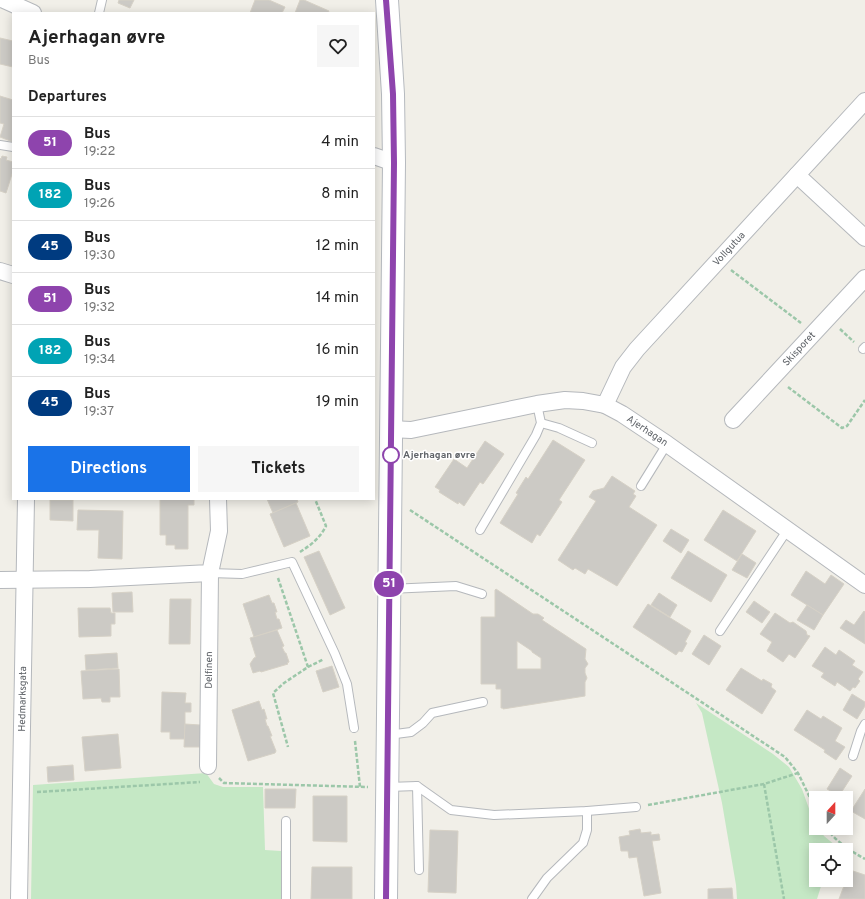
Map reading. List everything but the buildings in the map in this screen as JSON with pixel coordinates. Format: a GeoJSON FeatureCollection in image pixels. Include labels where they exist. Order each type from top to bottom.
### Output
{"type":"FeatureCollection","features":[{"type":"Feature","properties":{"kind":"main road"},"geometry":{"type":"LineString","coordinates":[[386,0],[393,94],[384,160],[391,508],[388,589],[388,735],[378,787],[386,899]]}},
{"type":"Feature","properties":{"kind":"street"},"geometry":{"type":"LineString","coordinates":[[4,0],[31,12]]}},
{"type":"Feature","properties":{"kind":"street","name":"Vollgutua"},"geometry":{"type":"LineString","coordinates":[[605,405],[623,367],[637,349],[865,101]]}},
{"type":"Feature","properties":{"kind":"street"},"geometry":{"type":"LineString","coordinates":[[796,175],[865,238]]}},
{"type":"Feature","properties":{"kind":"street"},"geometry":{"type":"LineString","coordinates":[[0,271],[12,275]]}},
{"type":"Feature","properties":{"kind":"street","name":"Skisporet"},"geometry":{"type":"LineString","coordinates":[[733,420],[865,278]]}},
{"type":"Feature","properties":{"kind":"street","name":"Ajerhagan"},"geometry":{"type":"LineString","coordinates":[[390,429],[411,430],[537,404],[565,400],[582,400],[605,405],[622,414],[667,444],[865,585]]}},
{"type":"Feature","properties":{"kind":"street","name":"Hedmarksgata"},"geometry":{"type":"LineString","coordinates":[[19,899],[20,792],[26,579],[26,500]]}},
{"type":"Feature","properties":{"kind":"street","name":"Delfinen"},"geometry":{"type":"LineString","coordinates":[[209,776],[210,574],[219,531],[218,500]]}},
{"type":"Feature","properties":{"kind":"street"},"geometry":{"type":"LineString","coordinates":[[0,580],[90,579],[210,574]]}},
{"type":"Feature","properties":{"kind":"lane"},"geometry":{"type":"LineString","coordinates":[[99,12],[102,0]]}},
{"type":"Feature","properties":{"kind":"lane"},"geometry":{"type":"LineString","coordinates":[[0,144],[12,147]]}},
{"type":"Feature","properties":{"kind":"lane"},"geometry":{"type":"LineString","coordinates":[[480,530],[536,435],[541,423],[537,404]]}},
{"type":"Feature","properties":{"kind":"lane"},"geometry":{"type":"LineString","coordinates":[[541,423],[559,428],[592,443]]}},
{"type":"Feature","properties":{"kind":"lane"},"geometry":{"type":"LineString","coordinates":[[641,486],[667,444]]}},
{"type":"Feature","properties":{"kind":"lane"},"geometry":{"type":"LineString","coordinates":[[720,631],[788,529]]}},
{"type":"Feature","properties":{"kind":"lane"},"geometry":{"type":"LineString","coordinates":[[210,574],[242,574],[292,562],[335,654],[347,684],[354,728]]}},
{"type":"Feature","properties":{"kind":"lane"},"geometry":{"type":"LineString","coordinates":[[388,589],[456,586],[471,589],[482,594]]}},
{"type":"Feature","properties":{"kind":"lane"},"geometry":{"type":"LineString","coordinates":[[388,735],[411,732],[423,723],[432,713],[483,702]]}},
{"type":"Feature","properties":{"kind":"lane"},"geometry":{"type":"LineString","coordinates":[[853,756],[865,724]]}},
{"type":"Feature","properties":{"kind":"lane"},"geometry":{"type":"LineString","coordinates":[[417,786],[419,870]]}},
{"type":"Feature","properties":{"kind":"lane"},"geometry":{"type":"LineString","coordinates":[[378,787],[417,786],[451,810],[494,815],[587,811],[636,807]]}},
{"type":"Feature","properties":{"kind":"lane"},"geometry":{"type":"LineString","coordinates":[[532,899],[547,878],[583,843],[588,830],[587,811]]}},
{"type":"Feature","properties":{"kind":"lane"},"geometry":{"type":"LineString","coordinates":[[286,821],[286,899]]}},
{"type":"Feature","properties":{"kind":"path"},"geometry":{"type":"LineString","coordinates":[[718,260],[814,333]]}},
{"type":"Feature","properties":{"kind":"path"},"geometry":{"type":"LineString","coordinates":[[827,318],[864,348]]}},
{"type":"Feature","properties":{"kind":"path"},"geometry":{"type":"LineString","coordinates":[[774,376],[842,428],[847,426],[865,400]]}},
{"type":"Feature","properties":{"kind":"path"},"geometry":{"type":"LineString","coordinates":[[292,562],[299,553],[310,546],[322,534],[326,526],[315,500]]}},
{"type":"Feature","properties":{"kind":"path"},"geometry":{"type":"LineString","coordinates":[[408,508],[785,757],[798,773],[809,796]]}},
{"type":"Feature","properties":{"kind":"path"},"geometry":{"type":"LineString","coordinates":[[274,566],[308,667],[284,683],[273,693],[288,747]]}},
{"type":"Feature","properties":{"kind":"path"},"geometry":{"type":"LineString","coordinates":[[354,728],[360,787]]}},
{"type":"Feature","properties":{"kind":"path"},"geometry":{"type":"LineString","coordinates":[[636,807],[764,784],[798,773]]}},
{"type":"Feature","properties":{"kind":"path"},"geometry":{"type":"LineString","coordinates":[[209,776],[221,780]]}},
{"type":"Feature","properties":{"kind":"path"},"geometry":{"type":"LineString","coordinates":[[20,792],[209,776],[221,780],[224,783],[378,787]]}},
{"type":"Feature","properties":{"kind":"path"},"geometry":{"type":"LineString","coordinates":[[764,784],[784,899]]}},
{"type":"Feature","properties":{"kind":"path"},"geometry":{"type":"LineString","coordinates":[[831,835],[847,849],[865,860]]}},
{"type":"Feature","properties":{"kind":"green space"},"geometry":{"type":"Polygon","coordinates":[[[696,703],[773,754],[789,767],[802,789],[809,809],[809,835],[823,835],[833,843],[809,843],[809,887],[821,887],[817,899],[737,899],[722,803],[702,713],[696,703]]]}},
{"type":"Feature","properties":{"kind":"green space"},"geometry":{"type":"Polygon","coordinates":[[[206,773],[214,784],[223,787],[263,787],[265,850],[281,851],[281,899],[31,899],[33,785],[206,773]]]}},
{"type":"Feature","properties":{"kind":"bus line","name":"51"},"geometry":{"type":"LineString","coordinates":[[386,0],[388,8],[393,94],[394,163],[390,429],[391,508],[388,589],[389,694],[386,899]]}},
{"type":"Feature","properties":{"kind":"place","name":"Ajerhagan øvre"},"geometry":{"type":"Point","coordinates":[391,455]}}]}
